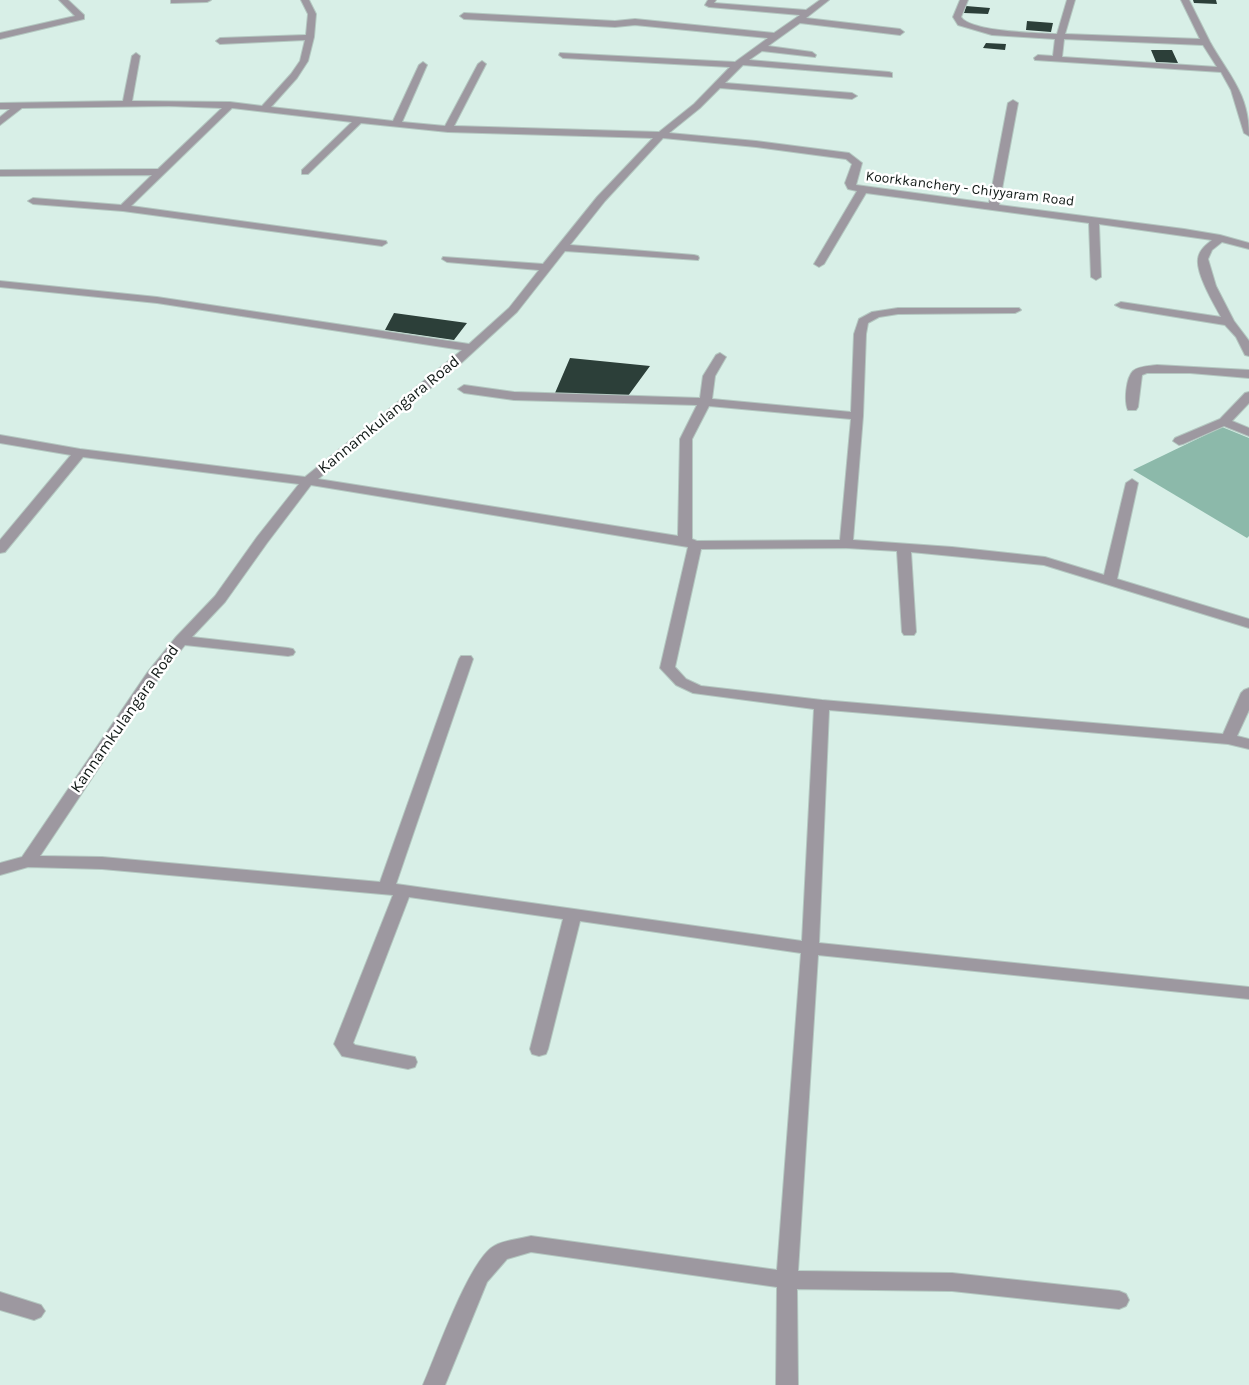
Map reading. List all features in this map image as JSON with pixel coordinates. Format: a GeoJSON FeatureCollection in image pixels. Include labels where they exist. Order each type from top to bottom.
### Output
{"type":"FeatureCollection","features":[{"type":"Feature","properties":{"kind":"street"},"geometry":{"type":"LineString","coordinates":[[0,36],[81,17],[63,0]]}},
{"type":"Feature","properties":{"kind":"street"},"geometry":{"type":"LineString","coordinates":[[174,1],[207,0]]}},
{"type":"Feature","properties":{"kind":"street"},"geometry":{"type":"LineString","coordinates":[[265,108],[294,76],[304,61],[310,37],[312,14],[305,0]]}},
{"type":"Feature","properties":{"kind":"street"},"geometry":{"type":"LineString","coordinates":[[712,0],[708,5],[900,32]]}},
{"type":"Feature","properties":{"kind":"street","name":"Kannamkulangara Road"},"geometry":{"type":"LineString","coordinates":[[28,861],[152,676],[181,640],[220,599],[262,540],[308,481],[470,348],[513,310],[600,199],[661,135],[719,85],[739,64],[825,0]]}},
{"type":"Feature","properties":{"kind":"street"},"geometry":{"type":"LineString","coordinates":[[964,0],[957,17],[961,23],[992,32],[1060,37],[1206,42]]}},
{"type":"Feature","properties":{"kind":"street"},"geometry":{"type":"LineString","coordinates":[[1057,59],[1060,37],[1071,0]]}},
{"type":"Feature","properties":{"kind":"street"},"geometry":{"type":"LineString","coordinates":[[1185,0],[1206,42],[1236,90],[1249,132]]}},
{"type":"Feature","properties":{"kind":"street"},"geometry":{"type":"LineString","coordinates":[[464,16],[615,24],[635,22],[776,36]]}},
{"type":"Feature","properties":{"kind":"street"},"geometry":{"type":"LineString","coordinates":[[220,41],[310,37]]}},
{"type":"Feature","properties":{"kind":"street"},"geometry":{"type":"LineString","coordinates":[[760,48],[812,54]]}},
{"type":"Feature","properties":{"kind":"street"},"geometry":{"type":"LineString","coordinates":[[563,55],[739,64],[889,75]]}},
{"type":"Feature","properties":{"kind":"street"},"geometry":{"type":"LineString","coordinates":[[127,104],[136,56]]}},
{"type":"Feature","properties":{"kind":"street"},"geometry":{"type":"LineString","coordinates":[[1038,58],[1224,70]]}},
{"type":"Feature","properties":{"kind":"street"},"geometry":{"type":"LineString","coordinates":[[448,129],[482,64]]}},
{"type":"Feature","properties":{"kind":"street"},"geometry":{"type":"LineString","coordinates":[[396,124],[423,65]]}},
{"type":"Feature","properties":{"kind":"street"},"geometry":{"type":"LineString","coordinates":[[719,85],[852,96]]}},
{"type":"Feature","properties":{"kind":"street"},"geometry":{"type":"LineString","coordinates":[[994,206],[1014,103]]}},
{"type":"Feature","properties":{"kind":"street"},"geometry":{"type":"LineString","coordinates":[[123,208],[230,105]]}},
{"type":"Feature","properties":{"kind":"street"},"geometry":{"type":"LineString","coordinates":[[0,106],[230,105],[448,129],[661,135]]}},
{"type":"Feature","properties":{"kind":"street"},"geometry":{"type":"LineString","coordinates":[[0,122],[18,107]]}},
{"type":"Feature","properties":{"kind":"street"},"geometry":{"type":"LineString","coordinates":[[305,172],[359,120]]}},
{"type":"Feature","properties":{"kind":"street","name":"Koorkkanchery - Chiyyaram Road"},"geometry":{"type":"LineString","coordinates":[[661,135],[756,144],[849,156],[857,163],[850,183],[852,187],[863,190],[1094,219],[1220,238],[1249,246]]}},
{"type":"Feature","properties":{"kind":"street"},"geometry":{"type":"LineString","coordinates":[[0,173],[160,172]]}},
{"type":"Feature","properties":{"kind":"street"},"geometry":{"type":"LineString","coordinates":[[820,264],[863,190]]}},
{"type":"Feature","properties":{"kind":"street"},"geometry":{"type":"LineString","coordinates":[[33,201],[123,208],[382,244]]}},
{"type":"Feature","properties":{"kind":"street"},"geometry":{"type":"LineString","coordinates":[[1094,219],[1096,278]]}},
{"type":"Feature","properties":{"kind":"street"},"geometry":{"type":"LineString","coordinates":[[1220,238],[1207,248],[1203,259],[1210,286],[1229,322],[1242,336],[1249,352]]}},
{"type":"Feature","properties":{"kind":"street"},"geometry":{"type":"LineString","coordinates":[[562,248],[694,258]]}},
{"type":"Feature","properties":{"kind":"street"},"geometry":{"type":"LineString","coordinates":[[447,259],[547,268]]}},
{"type":"Feature","properties":{"kind":"street"},"geometry":{"type":"LineString","coordinates":[[0,284],[157,300],[470,348]]}},
{"type":"Feature","properties":{"kind":"street"},"geometry":{"type":"LineString","coordinates":[[1121,305],[1229,322]]}},
{"type":"Feature","properties":{"kind":"street"},"geometry":{"type":"LineString","coordinates":[[846,544],[857,416],[860,334],[863,321],[876,314],[898,311],[1015,310]]}},
{"type":"Feature","properties":{"kind":"street"},"geometry":{"type":"LineString","coordinates":[[720,357],[709,376],[705,402],[686,439],[690,543],[667,668],[681,682],[698,690],[822,705],[1228,739],[1249,744]]}},
{"type":"Feature","properties":{"kind":"street"},"geometry":{"type":"LineString","coordinates":[[1132,407],[1136,375],[1142,369],[1158,368],[1249,374]]}},
{"type":"Feature","properties":{"kind":"street"},"geometry":{"type":"LineString","coordinates":[[464,389],[514,396],[705,402],[857,416]]}},
{"type":"Feature","properties":{"kind":"street"},"geometry":{"type":"LineString","coordinates":[[1179,441],[1224,422],[1249,396]]}},
{"type":"Feature","properties":{"kind":"street"},"geometry":{"type":"LineString","coordinates":[[1224,422],[1249,432]]}},
{"type":"Feature","properties":{"kind":"street"},"geometry":{"type":"LineString","coordinates":[[0,439],[80,453],[308,481],[690,543],[846,544],[1004,555],[1045,561],[1249,624]]}},
{"type":"Feature","properties":{"kind":"street"},"geometry":{"type":"LineString","coordinates":[[0,549],[80,453]]}},
{"type":"Feature","properties":{"kind":"street"},"geometry":{"type":"LineString","coordinates":[[1109,580],[1132,483]]}},
{"type":"Feature","properties":{"kind":"street"},"geometry":{"type":"LineString","coordinates":[[904,548],[909,632]]}},
{"type":"Feature","properties":{"kind":"street"},"geometry":{"type":"LineString","coordinates":[[181,640],[288,652]]}},
{"type":"Feature","properties":{"kind":"street"},"geometry":{"type":"LineString","coordinates":[[408,1062],[349,1051],[343,1044],[395,889],[466,659]]}},
{"type":"Feature","properties":{"kind":"street"},"geometry":{"type":"LineString","coordinates":[[1228,739],[1249,693]]}},
{"type":"Feature","properties":{"kind":"street"},"geometry":{"type":"LineString","coordinates":[[788,1385],[787,1280],[810,948],[822,705]]}},
{"type":"Feature","properties":{"kind":"street"},"geometry":{"type":"LineString","coordinates":[[0,869],[28,861],[102,863],[395,889],[810,948],[1249,993]]}},
{"type":"Feature","properties":{"kind":"street"},"geometry":{"type":"LineString","coordinates":[[539,1049],[573,914]]}},
{"type":"Feature","properties":{"kind":"street"},"geometry":{"type":"LineString","coordinates":[[434,1385],[479,1277],[500,1252],[531,1244],[787,1280],[952,1282],[1119,1300]]}},
{"type":"Feature","properties":{"kind":"street"},"geometry":{"type":"LineString","coordinates":[[0,1301],[34,1311]]}},
{"type":"Feature","properties":{"kind":"shaded area"},"geometry":{"type":"Polygon","coordinates":[[[1222,427],[1249,438],[1249,536],[1247,538],[1133,470],[1222,427]]]}},
{"type":"Feature","properties":{"kind":"building"},"geometry":{"type":"Polygon","coordinates":[[[1193,0],[1216,0],[1217,4],[1194,3],[1193,0]]]}},
{"type":"Feature","properties":{"kind":"building"},"geometry":{"type":"Polygon","coordinates":[[[966,6],[990,8],[988,14],[964,13],[966,6]]]}},
{"type":"Feature","properties":{"kind":"building"},"geometry":{"type":"Polygon","coordinates":[[[1027,21],[1053,23],[1051,32],[1026,30],[1027,21]]]}},
{"type":"Feature","properties":{"kind":"building"},"geometry":{"type":"Polygon","coordinates":[[[986,43],[1006,44],[1005,50],[983,48],[986,43]]]}},
{"type":"Feature","properties":{"kind":"building"},"geometry":{"type":"Polygon","coordinates":[[[1151,50],[1172,50],[1178,63],[1156,62],[1151,50]]]}},
{"type":"Feature","properties":{"kind":"building"},"geometry":{"type":"Polygon","coordinates":[[[394,313],[467,323],[454,340],[385,330],[394,313]]]}},
{"type":"Feature","properties":{"kind":"building"},"geometry":{"type":"Polygon","coordinates":[[[570,358],[650,366],[628,396],[555,393],[570,358]]]}}]}
